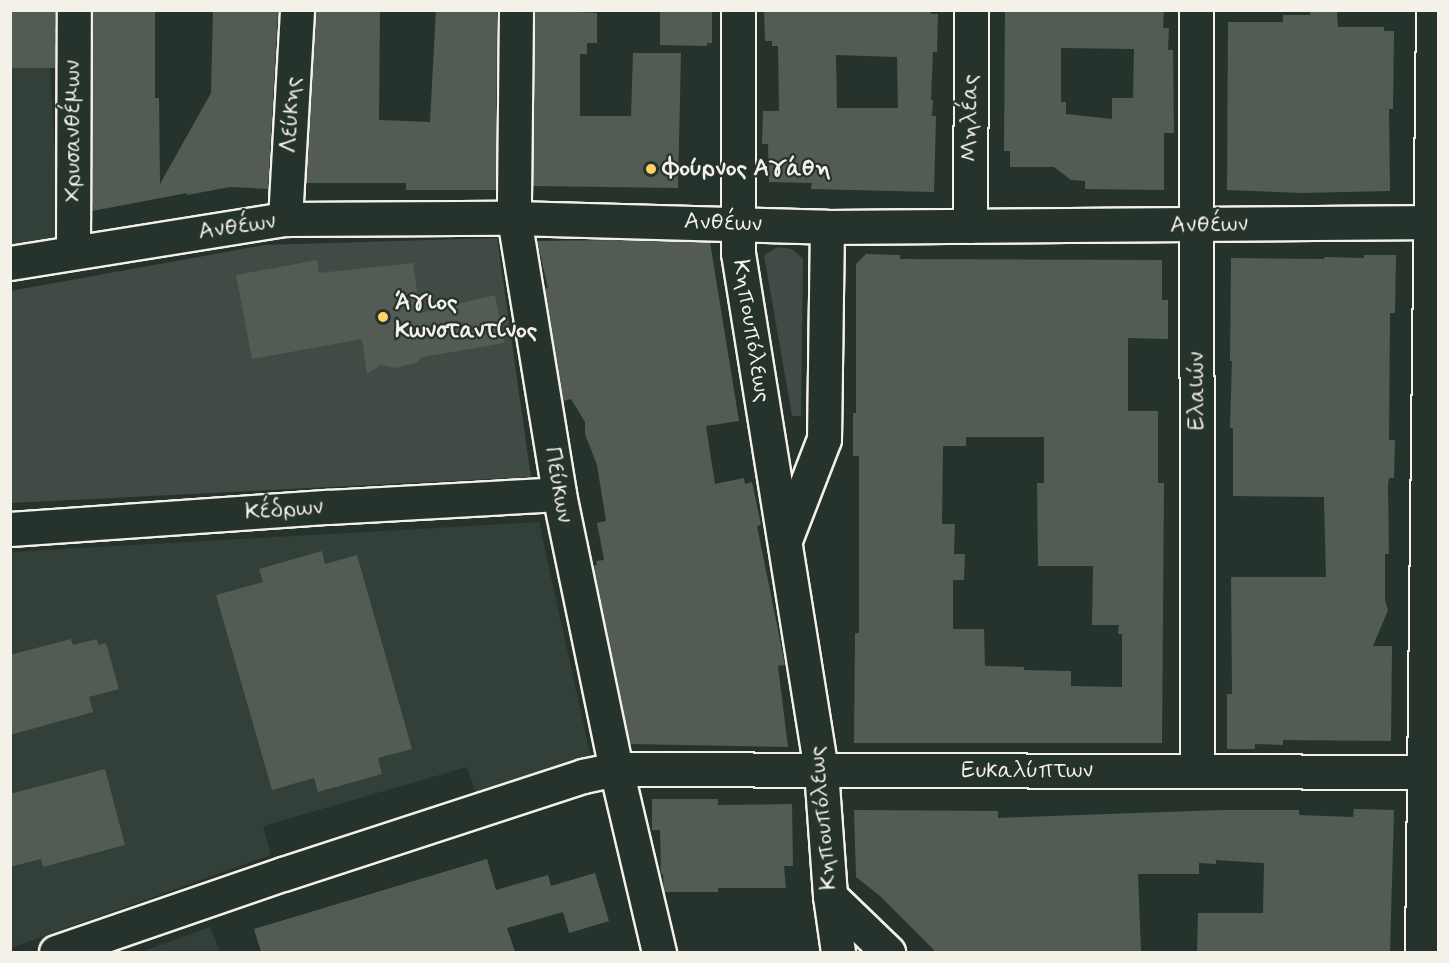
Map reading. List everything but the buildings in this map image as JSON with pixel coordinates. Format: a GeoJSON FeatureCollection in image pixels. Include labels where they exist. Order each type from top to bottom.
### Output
{"type":"FeatureCollection","features":[{"type":"Feature","properties":{"kind":"street","name":"Χρυσανθέμων"},"geometry":{"type":"LineString","coordinates":[[73,251],[74,10]]}},
{"type":"Feature","properties":{"kind":"street","name":"Λεύκης"},"geometry":{"type":"LineString","coordinates":[[285,219],[297,10]]}},
{"type":"Feature","properties":{"kind":"street","name":"Πεύκων"},"geometry":{"type":"LineString","coordinates":[[516,10],[514,218],[559,495],[616,769],[659,952]]}},
{"type":"Feature","properties":{"kind":"street","name":"Κηπουπόλεως"},"geometry":{"type":"LineString","coordinates":[[738,10],[738,253],[821,770],[830,896],[838,952]]}},
{"type":"Feature","properties":{"kind":"street","name":"Μηλέας"},"geometry":{"type":"LineString","coordinates":[[970,226],[971,10]]}},
{"type":"Feature","properties":{"kind":"street","name":"Ελαιών"},"geometry":{"type":"LineString","coordinates":[[1196,10],[1197,771]]}},
{"type":"Feature","properties":{"kind":"street"},"geometry":{"type":"LineString","coordinates":[[1422,952],[1431,772],[1435,222],[1433,10]]}},
{"type":"Feature","properties":{"kind":"street","name":"Ανθέων"},"geometry":{"type":"LineString","coordinates":[[10,263],[73,251],[285,219],[514,218],[827,227],[1196,226],[1435,222]]}},
{"type":"Feature","properties":{"kind":"street"},"geometry":{"type":"LineString","coordinates":[[784,542],[824,439],[827,227]]}},
{"type":"Feature","properties":{"kind":"street","name":"Κέδρων"},"geometry":{"type":"LineString","coordinates":[[10,529],[328,507],[559,495]]}},
{"type":"Feature","properties":{"kind":"street","name":"Ευκαλύπτων"},"geometry":{"type":"LineString","coordinates":[[56,952],[328,859],[583,776],[616,769],[1431,772]]}},
{"type":"Feature","properties":{"kind":"street"},"geometry":{"type":"LineString","coordinates":[[830,896],[888,952]]}},
{"type":"Feature","properties":{"kind":"shaded area"},"geometry":{"type":"Polygon","coordinates":[[[11,68],[50,68],[60,242],[11,246],[11,68]]]}},
{"type":"Feature","properties":{"kind":"shaded area"},"geometry":{"type":"Polygon","coordinates":[[[497,238],[531,477],[11,503],[10,291],[265,245],[497,238]]]}},
{"type":"Feature","properties":{"kind":"shaded area"},"geometry":{"type":"Polygon","coordinates":[[[778,247],[792,249],[803,259],[801,416],[792,416],[764,255],[778,247]]]}},
{"type":"Feature","properties":{"kind":"shaded area"},"geometry":{"type":"Polygon","coordinates":[[[539,522],[592,762],[477,797],[467,767],[263,826],[271,855],[11,948],[11,552],[539,522]]]}},
{"type":"Feature","properties":{"kind":"shaded area"},"geometry":{"type":"Polygon","coordinates":[[[210,927],[220,952],[141,952],[210,927]]]}},
{"type":"Feature","properties":{"kind":"place","name":"Φούρνος Αγάθη"},"geometry":{"type":"Point","coordinates":[651,169]}},
{"type":"Feature","properties":{"kind":"place","name":"Άγιος Κωνσταντίνος"},"geometry":{"type":"Point","coordinates":[383,317]}}]}
